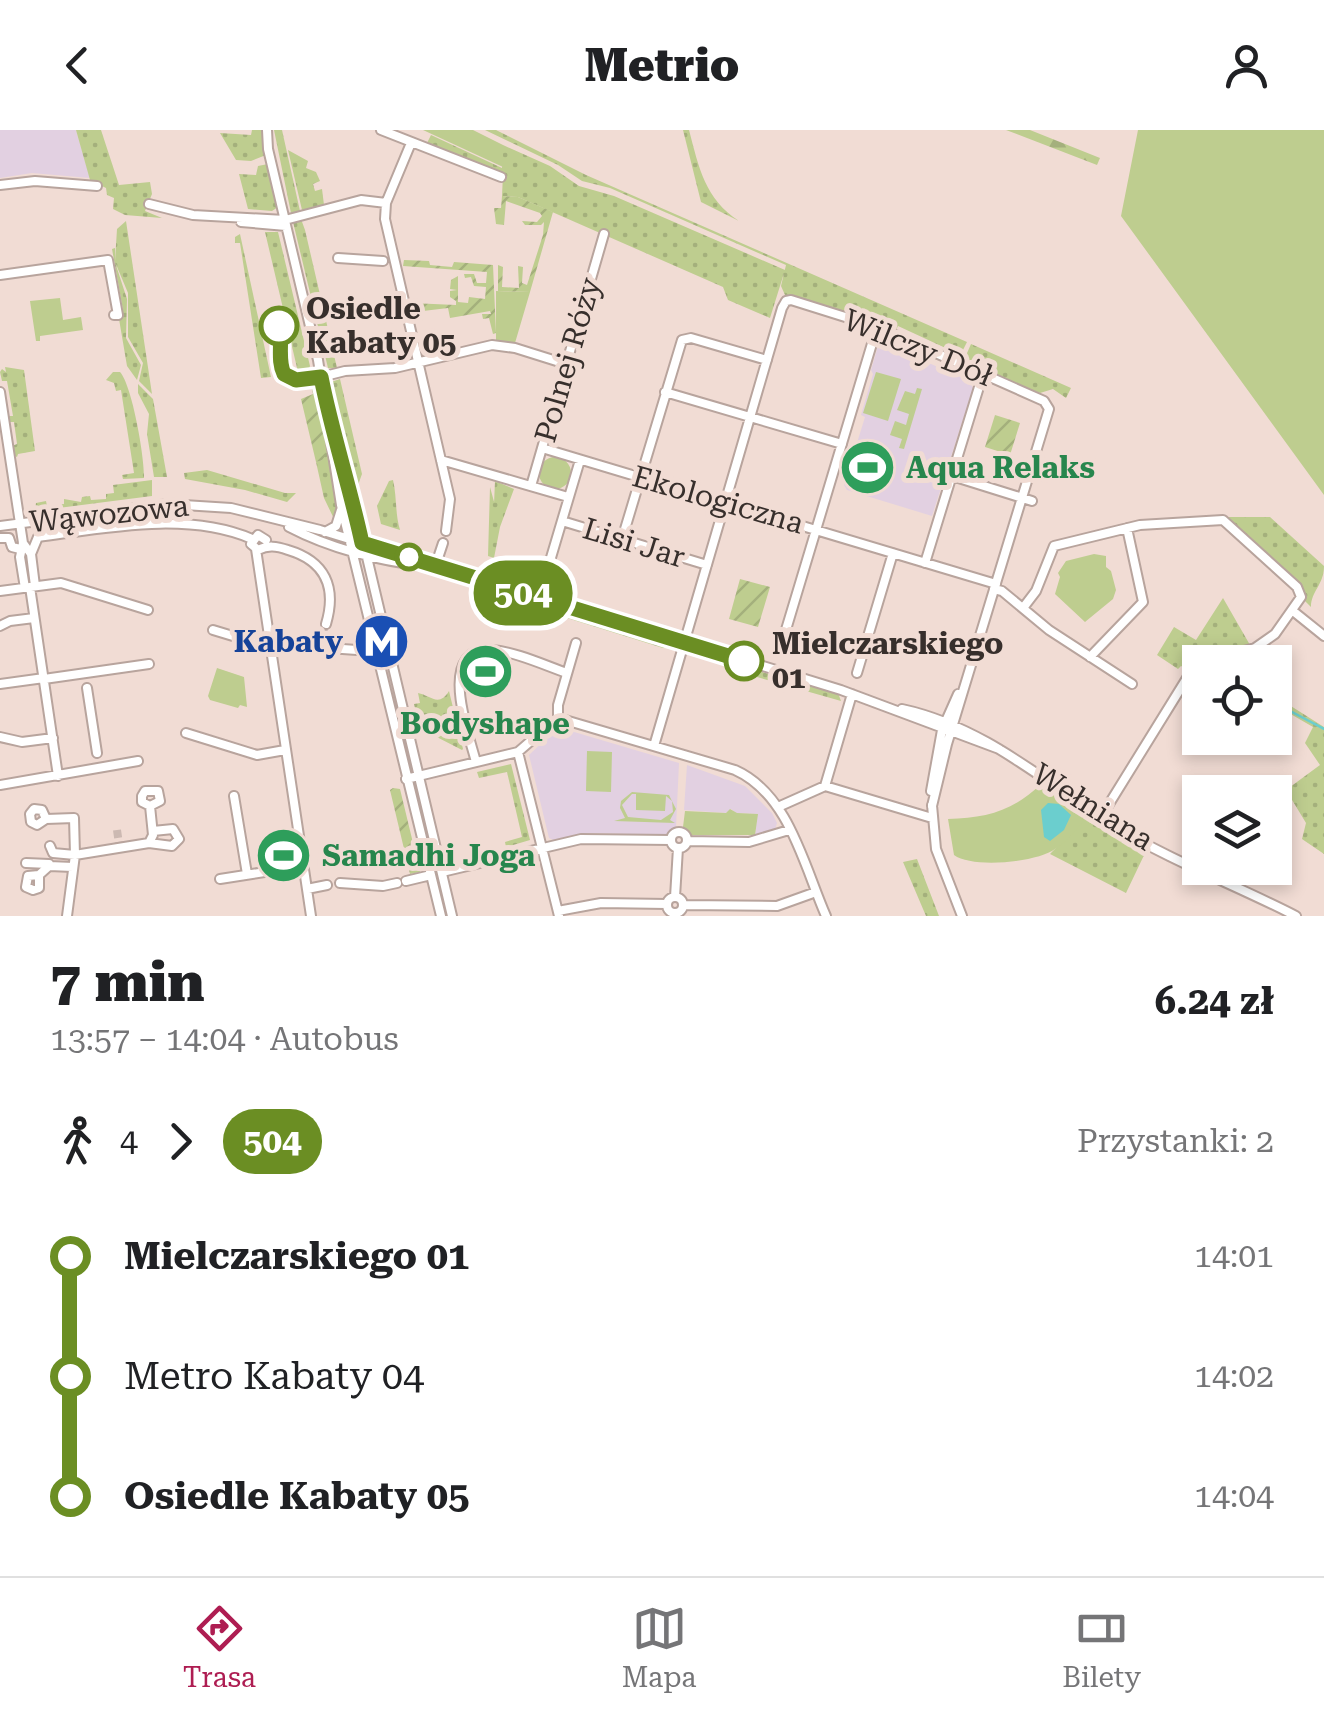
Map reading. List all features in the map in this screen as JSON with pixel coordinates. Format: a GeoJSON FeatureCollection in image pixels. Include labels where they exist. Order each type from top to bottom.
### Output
{"type":"FeatureCollection","features":[{"type":"Feature","properties":{"kind":"street"},"geometry":{"type":"LineString","coordinates":[[267,130],[321,377],[341,505],[441,916]]}},
{"type":"Feature","properties":{"kind":"street"},"geometry":{"type":"LineString","coordinates":[[381,130],[501,177]]}},
{"type":"Feature","properties":{"kind":"street"},"geometry":{"type":"LineString","coordinates":[[412,143],[386,203],[385,219],[450,499],[446,531]]}},
{"type":"Feature","properties":{"kind":"street"},"geometry":{"type":"LineString","coordinates":[[0,185],[35,181],[97,186]]}},
{"type":"Feature","properties":{"kind":"street"},"geometry":{"type":"LineString","coordinates":[[149,204],[181,214],[285,223],[361,200],[386,203]]}},
{"type":"Feature","properties":{"kind":"street","name":"Polnej Róży"},"geometry":{"type":"LineString","coordinates":[[531,486],[604,234]]}},
{"type":"Feature","properties":{"kind":"street"},"geometry":{"type":"LineString","coordinates":[[338,258],[383,261]]}},
{"type":"Feature","properties":{"kind":"street"},"geometry":{"type":"LineString","coordinates":[[0,275],[108,260],[118,315],[114,315]]}},
{"type":"Feature","properties":{"kind":"street","name":"Wilczy Dół"},"geometry":{"type":"LineString","coordinates":[[767,360],[784,304],[791,300],[877,328],[1044,401],[1050,412],[1027,500]]}},
{"type":"Feature","properties":{"kind":"street"},"geometry":{"type":"LineString","coordinates":[[782,643],[877,328]]}},
{"type":"Feature","properties":{"kind":"street"},"geometry":{"type":"LineString","coordinates":[[622,539],[664,392],[684,338],[767,360],[654,746]]}},
{"type":"Feature","properties":{"kind":"street"},"geometry":{"type":"LineString","coordinates":[[321,377],[418,363],[499,345],[566,364]]}},
{"type":"Feature","properties":{"kind":"street"},"geometry":{"type":"LineString","coordinates":[[925,562],[983,374]]}},
{"type":"Feature","properties":{"kind":"street"},"geometry":{"type":"LineString","coordinates":[[0,392],[20,523],[22,566],[30,587]]}},
{"type":"Feature","properties":{"kind":"street"},"geometry":{"type":"LineString","coordinates":[[664,392],[842,444]]}},
{"type":"Feature","properties":{"kind":"street"},"geometry":{"type":"LineString","coordinates":[[328,416],[343,456],[452,916]]}},
{"type":"Feature","properties":{"kind":"street","name":"Ekologiczna"},"geometry":{"type":"LineString","coordinates":[[542,448],[995,586],[1132,684]]}},
{"type":"Feature","properties":{"kind":"street"},"geometry":{"type":"LineString","coordinates":[[440,460],[568,497]]}},
{"type":"Feature","properties":{"kind":"street"},"geometry":{"type":"LineString","coordinates":[[539,598],[580,460]]}},
{"type":"Feature","properties":{"kind":"street"},"geometry":{"type":"LineString","coordinates":[[952,476],[1027,500],[948,727],[932,806],[936,850],[962,916]]}},
{"type":"Feature","properties":{"kind":"street","name":"Wąwozowa"},"geometry":{"type":"LineString","coordinates":[[0,526],[181,504],[216,506],[268,536],[314,538],[435,566],[948,727]]}},
{"type":"Feature","properties":{"kind":"street"},"geometry":{"type":"LineString","coordinates":[[326,532],[339,522],[341,505]]}},
{"type":"Feature","properties":{"kind":"street","name":"Lisi Jar"},"geometry":{"type":"LineString","coordinates":[[562,521],[707,565]]}},
{"type":"Feature","properties":{"kind":"street"},"geometry":{"type":"LineString","coordinates":[[1023,608],[1036,591],[1052,547],[1128,528],[1225,521],[1297,587],[1301,597],[1275,634],[1259,645]]}},
{"type":"Feature","properties":{"kind":"street"},"geometry":{"type":"LineString","coordinates":[[58,776],[30,587],[31,554],[38,537],[149,526],[211,526],[252,539],[252,546],[268,536]]}},
{"type":"Feature","properties":{"kind":"street"},"geometry":{"type":"LineString","coordinates":[[1090,657],[1143,602],[1128,528]]}},
{"type":"Feature","properties":{"kind":"street","name":"Wąwozowa"},"geometry":{"type":"LineString","coordinates":[[268,536],[326,532],[388,560],[435,566]]}},
{"type":"Feature","properties":{"kind":"street"},"geometry":{"type":"LineString","coordinates":[[268,536],[308,556],[322,569],[331,605],[326,624]]}},
{"type":"Feature","properties":{"kind":"street"},"geometry":{"type":"LineString","coordinates":[[268,536],[268,638],[311,916]]}},
{"type":"Feature","properties":{"kind":"street"},"geometry":{"type":"LineString","coordinates":[[0,538],[9,538],[12,547],[22,546],[31,554]]}},
{"type":"Feature","properties":{"kind":"street"},"geometry":{"type":"LineString","coordinates":[[435,566],[443,542]]}},
{"type":"Feature","properties":{"kind":"street"},"geometry":{"type":"LineString","coordinates":[[857,674],[893,553]]}},
{"type":"Feature","properties":{"kind":"street"},"geometry":{"type":"LineString","coordinates":[[370,578],[377,564],[388,560]]}},
{"type":"Feature","properties":{"kind":"street"},"geometry":{"type":"LineString","coordinates":[[22,566],[28,569],[32,565]]}},
{"type":"Feature","properties":{"kind":"street"},"geometry":{"type":"LineString","coordinates":[[0,591],[61,583],[148,610]]}},
{"type":"Feature","properties":{"kind":"street"},"geometry":{"type":"LineString","coordinates":[[1293,611],[1324,636]]}},
{"type":"Feature","properties":{"kind":"street"},"geometry":{"type":"LineString","coordinates":[[0,626],[34,618]]}},
{"type":"Feature","properties":{"kind":"street"},"geometry":{"type":"LineString","coordinates":[[213,630],[246,640],[281,637],[304,643],[321,637],[328,648],[358,650]]}},
{"type":"Feature","properties":{"kind":"street"},"geometry":{"type":"LineString","coordinates":[[558,720],[557,709],[576,643]]}},
{"type":"Feature","properties":{"kind":"street"},"geometry":{"type":"LineString","coordinates":[[476,762],[458,686],[459,672],[468,658],[492,650],[567,673]]}},
{"type":"Feature","properties":{"kind":"street"},"geometry":{"type":"LineString","coordinates":[[0,684],[44,679],[86,681],[149,664]]}},
{"type":"Feature","properties":{"kind":"street"},"geometry":{"type":"LineString","coordinates":[[86,681],[98,760]]}},
{"type":"Feature","properties":{"kind":"street"},"geometry":{"type":"LineString","coordinates":[[1102,817],[1182,686]]}},
{"type":"Feature","properties":{"kind":"street"},"geometry":{"type":"LineString","coordinates":[[825,786],[852,694]]}},
{"type":"Feature","properties":{"kind":"street"},"geometry":{"type":"LineString","coordinates":[[406,779],[518,752],[558,720],[739,772],[760,786],[778,807],[826,916]]}},
{"type":"Feature","properties":{"kind":"street","name":"Wełniana"},"geometry":{"type":"LineString","coordinates":[[948,727],[998,749],[1132,836],[1182,860]]}},
{"type":"Feature","properties":{"kind":"street"},"geometry":{"type":"LineString","coordinates":[[186,733],[257,755],[286,750]]}},
{"type":"Feature","properties":{"kind":"street"},"geometry":{"type":"LineString","coordinates":[[0,737],[22,742],[53,738]]}},
{"type":"Feature","properties":{"kind":"street"},"geometry":{"type":"LineString","coordinates":[[442,872],[542,848],[593,838],[671,840],[678,848],[675,897],[667,904],[601,902],[558,914],[542,848],[518,752]]}},
{"type":"Feature","properties":{"kind":"street"},"geometry":{"type":"LineString","coordinates":[[0,786],[58,776],[98,760],[138,762]]}},
{"type":"Feature","properties":{"kind":"street"},"geometry":{"type":"LineString","coordinates":[[778,807],[825,786],[932,818]]}},
{"type":"Feature","properties":{"kind":"street"},"geometry":{"type":"LineString","coordinates":[[234,796],[247,874]]}},
{"type":"Feature","properties":{"kind":"street"},"geometry":{"type":"LineString","coordinates":[[149,844],[153,831],[150,806]]}},
{"type":"Feature","properties":{"kind":"street"},"geometry":{"type":"LineString","coordinates":[[46,819],[74,818],[75,855],[66,916]]}},
{"type":"Feature","properties":{"kind":"street"},"geometry":{"type":"LineString","coordinates":[[50,846],[54,852],[75,855],[149,844],[172,846],[179,839],[174,829],[153,831]]}},
{"type":"Feature","properties":{"kind":"street"},"geometry":{"type":"LineString","coordinates":[[671,840],[678,832],[687,840],[757,841],[790,830]]}},
{"type":"Feature","properties":{"kind":"street"},"geometry":{"type":"LineString","coordinates":[[678,848],[687,840]]}},
{"type":"Feature","properties":{"kind":"street"},"geometry":{"type":"LineString","coordinates":[[132,847],[134,859]]}},
{"type":"Feature","properties":{"kind":"street"},"geometry":{"type":"LineString","coordinates":[[26,863],[73,866]]}},
{"type":"Feature","properties":{"kind":"street"},"geometry":{"type":"LineString","coordinates":[[39,875],[54,864]]}},
{"type":"Feature","properties":{"kind":"street"},"geometry":{"type":"LineString","coordinates":[[220,878],[303,866]]}},
{"type":"Feature","properties":{"kind":"street"},"geometry":{"type":"LineString","coordinates":[[340,882],[382,886],[431,875]]}},
{"type":"Feature","properties":{"kind":"street"},"geometry":{"type":"LineString","coordinates":[[307,888],[326,885]]}},
{"type":"Feature","properties":{"kind":"street","name":"Wełniana"},"geometry":{"type":"LineString","coordinates":[[1234,885],[1296,916]]}},
{"type":"Feature","properties":{"kind":"street"},"geometry":{"type":"LineString","coordinates":[[675,897],[683,905],[767,907],[788,904],[816,892]]}},
{"type":"Feature","properties":{"kind":"street"},"geometry":{"type":"LineString","coordinates":[[667,904],[675,914],[683,905]]}},
{"type":"Feature","properties":{"kind":"shaded area"},"geometry":{"type":"Polygon","coordinates":[[[0,130],[76,130],[90,178],[32,173],[0,178],[0,130]]]}},
{"type":"Feature","properties":{"kind":"shaded area"},"geometry":{"type":"Polygon","coordinates":[[[883,343],[970,381],[973,388],[932,516],[847,490],[844,485],[865,417],[861,415],[871,370],[878,346],[883,343]]]}},
{"type":"Feature","properties":{"kind":"shaded area"},"geometry":{"type":"Polygon","coordinates":[[[564,729],[679,763],[676,827],[665,835],[590,833],[549,838],[529,755],[551,734],[564,729]]]}},
{"type":"Feature","properties":{"kind":"shaded area"},"geometry":{"type":"Polygon","coordinates":[[[687,765],[745,786],[772,813],[777,823],[775,829],[755,835],[757,814],[731,809],[726,813],[684,810],[687,765]]]}},
{"type":"Feature","properties":{"kind":"green space"},"geometry":{"type":"Polygon","coordinates":[[[76,130],[101,130],[119,185],[150,182],[152,194],[145,211],[162,218],[125,215],[113,209],[114,198],[107,195],[106,188],[90,180],[76,130]]]}},
{"type":"Feature","properties":{"kind":"green space"},"geometry":{"type":"Polygon","coordinates":[[[252,130],[263,130],[266,155],[251,161],[236,160],[220,133],[251,135],[252,130]]]}},
{"type":"Feature","properties":{"kind":"green space"},"geometry":{"type":"Polygon","coordinates":[[[274,130],[282,130],[300,211],[291,213],[274,130]]]}},
{"type":"Feature","properties":{"kind":"green space"},"geometry":{"type":"Polygon","coordinates":[[[423,130],[473,130],[503,145],[503,167],[423,130]]]}},
{"type":"Feature","properties":{"kind":"green space"},"geometry":{"type":"Polygon","coordinates":[[[485,130],[496,130],[586,175],[967,342],[959,358],[898,326],[896,330],[785,295],[781,286],[786,265],[610,188],[582,181],[485,130]]]}},
{"type":"Feature","properties":{"kind":"green space"},"geometry":{"type":"Polygon","coordinates":[[[683,130],[689,130],[711,193],[739,221],[701,202],[683,130]]]}},
{"type":"Feature","properties":{"kind":"green space"},"geometry":{"type":"Polygon","coordinates":[[[1006,130],[1030,130],[1100,158],[1097,165],[1006,130]]]}},
{"type":"Feature","properties":{"kind":"green space"},"geometry":{"type":"Polygon","coordinates":[[[1138,130],[1324,130],[1324,495],[1121,216],[1138,130]]]}},
{"type":"Feature","properties":{"kind":"green space"},"geometry":{"type":"Polygon","coordinates":[[[431,135],[502,168],[503,145],[550,166],[579,186],[614,196],[785,270],[770,318],[728,300],[723,287],[518,197],[502,196],[503,174],[426,145],[431,135]]]}},
{"type":"Feature","properties":{"kind":"green space"},"geometry":{"type":"Polygon","coordinates":[[[288,150],[308,161],[306,168],[316,172],[320,181],[313,184],[315,191],[322,189],[324,205],[302,210],[288,150]]]}},
{"type":"Feature","properties":{"kind":"green space"},"geometry":{"type":"Polygon","coordinates":[[[268,164],[278,207],[272,211],[248,209],[239,174],[256,175],[258,166],[268,164]]]}},
{"type":"Feature","properties":{"kind":"green space"},"geometry":{"type":"Polygon","coordinates":[[[502,196],[518,197],[553,212],[530,292],[498,291],[498,265],[503,267],[502,287],[519,288],[518,266],[523,267],[522,283],[527,285],[544,222],[525,225],[522,221],[537,222],[542,216],[506,201],[504,225],[496,224],[494,208],[501,208],[502,196]]]}},
{"type":"Feature","properties":{"kind":"green space"},"geometry":{"type":"Polygon","coordinates":[[[301,219],[337,368],[328,368],[293,222],[301,219]]]}},
{"type":"Feature","properties":{"kind":"green space"},"geometry":{"type":"Polygon","coordinates":[[[126,221],[152,394],[139,381],[143,363],[128,337],[128,293],[115,262],[127,299],[126,338],[141,365],[137,380],[127,366],[119,319],[120,309],[123,310],[112,249],[115,248],[115,261],[117,229],[126,221]]]}},
{"type":"Feature","properties":{"kind":"green space"},"geometry":{"type":"Polygon","coordinates":[[[265,232],[278,232],[310,366],[308,371],[298,372],[265,232]]]}},
{"type":"Feature","properties":{"kind":"green space"},"geometry":{"type":"Polygon","coordinates":[[[240,234],[271,377],[261,378],[240,243],[235,243],[240,234]]]}},
{"type":"Feature","properties":{"kind":"green space"},"geometry":{"type":"Polygon","coordinates":[[[404,260],[452,267],[454,262],[493,265],[496,333],[493,334],[489,318],[483,319],[482,314],[491,314],[490,311],[450,318],[448,308],[423,311],[417,306],[411,311],[411,303],[456,305],[450,291],[457,290],[450,289],[451,280],[458,276],[458,302],[468,303],[469,297],[485,299],[486,287],[474,286],[471,277],[465,278],[464,274],[474,274],[477,283],[486,283],[487,272],[403,266],[404,260]]]}},
{"type":"Feature","properties":{"kind":"green space"},"geometry":{"type":"Polygon","coordinates":[[[496,291],[530,292],[515,343],[496,340],[496,291]]]}},
{"type":"Feature","properties":{"kind":"green space"},"geometry":{"type":"Polygon","coordinates":[[[60,298],[63,320],[81,317],[83,330],[40,336],[40,341],[36,341],[30,301],[60,298]]]}},
{"type":"Feature","properties":{"kind":"green space"},"geometry":{"type":"Polygon","coordinates":[[[971,344],[1071,388],[1066,398],[1053,389],[1040,393],[968,365],[964,360],[971,344]]]}},
{"type":"Feature","properties":{"kind":"green space"},"geometry":{"type":"Polygon","coordinates":[[[5,367],[24,370],[35,451],[17,457],[12,446],[17,444],[14,422],[8,422],[7,416],[13,416],[7,381],[2,381],[0,372],[6,372],[5,367]]]}},
{"type":"Feature","properties":{"kind":"green space"},"geometry":{"type":"Polygon","coordinates":[[[113,372],[120,372],[129,391],[144,478],[123,479],[122,475],[134,473],[121,390],[116,391],[114,383],[106,380],[113,372]]]}},
{"type":"Feature","properties":{"kind":"green space"},"geometry":{"type":"Polygon","coordinates":[[[876,372],[901,379],[888,421],[863,413],[876,372]]]}},
{"type":"Feature","properties":{"kind":"green space"},"geometry":{"type":"Polygon","coordinates":[[[340,379],[362,474],[358,485],[331,382],[340,379]]]}},
{"type":"Feature","properties":{"kind":"green space"},"geometry":{"type":"Polygon","coordinates":[[[138,384],[153,399],[167,477],[154,477],[147,434],[149,414],[138,393],[138,384]]]}},
{"type":"Feature","properties":{"kind":"green space"},"geometry":{"type":"Polygon","coordinates":[[[312,388],[321,394],[328,447],[323,460],[316,462],[301,399],[313,394],[312,388]]]}},
{"type":"Feature","properties":{"kind":"green space"},"geometry":{"type":"Polygon","coordinates":[[[917,388],[922,389],[904,449],[899,448],[902,439],[890,435],[895,421],[906,425],[909,414],[897,410],[905,391],[915,394],[917,388]]]}},
{"type":"Feature","properties":{"kind":"green space"},"geometry":{"type":"Polygon","coordinates":[[[995,415],[1020,423],[1010,455],[985,447],[995,415]]]}},
{"type":"Feature","properties":{"kind":"green space"},"geometry":{"type":"Polygon","coordinates":[[[328,447],[338,513],[336,523],[324,498],[316,462],[322,460],[328,447]]]}},
{"type":"Feature","properties":{"kind":"green space"},"geometry":{"type":"Polygon","coordinates":[[[555,457],[566,462],[571,473],[566,484],[555,489],[544,484],[539,473],[544,462],[555,457]]]}},
{"type":"Feature","properties":{"kind":"green space"},"geometry":{"type":"Polygon","coordinates":[[[207,470],[296,493],[287,502],[185,479],[184,473],[207,470]]]}},
{"type":"Feature","properties":{"kind":"green space"},"geometry":{"type":"Polygon","coordinates":[[[152,480],[152,496],[35,511],[36,503],[64,504],[64,499],[81,502],[82,497],[90,496],[91,500],[106,499],[106,494],[114,493],[113,485],[152,480]]]}},
{"type":"Feature","properties":{"kind":"green space"},"geometry":{"type":"Polygon","coordinates":[[[393,480],[400,530],[381,524],[377,506],[393,480]]]}},
{"type":"Feature","properties":{"kind":"green space"},"geometry":{"type":"Polygon","coordinates":[[[495,481],[514,489],[494,558],[488,556],[490,487],[494,502],[495,481]]]}},
{"type":"Feature","properties":{"kind":"green space"},"geometry":{"type":"Polygon","coordinates":[[[1225,517],[1270,517],[1324,566],[1311,607],[1299,585],[1225,517]]]}},
{"type":"Feature","properties":{"kind":"green space"},"geometry":{"type":"Polygon","coordinates":[[[1094,554],[1106,556],[1106,567],[1116,590],[1113,599],[1085,622],[1055,594],[1058,573],[1066,561],[1094,554]]]}},
{"type":"Feature","properties":{"kind":"green space"},"geometry":{"type":"Polygon","coordinates":[[[740,579],[770,587],[758,627],[729,619],[740,579]]]}},
{"type":"Feature","properties":{"kind":"green space"},"geometry":{"type":"Polygon","coordinates":[[[1223,598],[1250,645],[1182,645],[1182,666],[1178,669],[1157,655],[1174,627],[1196,640],[1223,598]]]}},
{"type":"Feature","properties":{"kind":"green space"},"geometry":{"type":"Polygon","coordinates":[[[553,606],[673,643],[672,647],[663,648],[551,613],[553,606]]]}},
{"type":"Feature","properties":{"kind":"green space"},"geometry":{"type":"Polygon","coordinates":[[[217,668],[244,677],[247,707],[210,700],[217,668]]]}},
{"type":"Feature","properties":{"kind":"green space"},"geometry":{"type":"Polygon","coordinates":[[[748,668],[838,693],[841,701],[757,677],[748,668]]]}},
{"type":"Feature","properties":{"kind":"green space"},"geometry":{"type":"Polygon","coordinates":[[[449,691],[462,750],[427,732],[424,720],[419,725],[414,704],[420,703],[418,693],[438,700],[449,691]]]}},
{"type":"Feature","properties":{"kind":"green space"},"geometry":{"type":"Polygon","coordinates":[[[1292,707],[1324,727],[1324,854],[1302,839],[1306,823],[1292,800],[1292,786],[1320,765],[1305,743],[1313,727],[1292,715],[1292,707]]]}},
{"type":"Feature","properties":{"kind":"green space"},"geometry":{"type":"Polygon","coordinates":[[[587,751],[612,752],[611,792],[586,791],[587,751]]]}},
{"type":"Feature","properties":{"kind":"green space"},"geometry":{"type":"Polygon","coordinates":[[[511,764],[530,840],[506,847],[505,842],[522,837],[507,772],[479,778],[477,772],[511,764]]]}},
{"type":"Feature","properties":{"kind":"green space"},"geometry":{"type":"Polygon","coordinates":[[[1041,784],[1089,814],[1060,845],[1047,854],[1005,862],[975,862],[954,855],[948,819],[998,811],[1020,801],[1041,784]]]}},
{"type":"Feature","properties":{"kind":"green space"},"geometry":{"type":"Polygon","coordinates":[[[400,789],[420,872],[410,874],[390,790],[400,789]]]}},
{"type":"Feature","properties":{"kind":"green space"},"geometry":{"type":"Polygon","coordinates":[[[632,792],[669,795],[672,801],[676,809],[670,820],[675,823],[614,821],[625,818],[621,801],[632,792]],[[636,794],[622,805],[628,817],[661,820],[673,812],[672,801],[666,796],[665,811],[636,810],[636,794]]]}},
{"type":"Feature","properties":{"kind":"green space"},"geometry":{"type":"Polygon","coordinates":[[[730,809],[758,814],[755,835],[691,835],[683,827],[685,811],[726,813],[730,809]]]}},
{"type":"Feature","properties":{"kind":"green space"},"geometry":{"type":"Polygon","coordinates":[[[1089,814],[1147,849],[1126,893],[1050,854],[1089,814]]]}},
{"type":"Feature","properties":{"kind":"green space"},"geometry":{"type":"Polygon","coordinates":[[[917,859],[939,916],[926,916],[903,862],[917,859]]]}},
{"type":"Feature","properties":{"kind":"water"},"geometry":{"type":"Polygon","coordinates":[[[1048,803],[1059,804],[1071,815],[1064,830],[1050,841],[1044,837],[1041,810],[1048,803]]]}},
{"type":"Feature","properties":{"kind":"waterway"},"geometry":{"type":"LineString","coordinates":[[1292,712],[1324,729]]}},
{"type":"Feature","properties":{"kind":"tunnel"},"geometry":{"type":"LineString","coordinates":[[322,634],[326,624]]}},
{"type":"Feature","properties":{"kind":"tunnel"},"geometry":{"type":"LineString","coordinates":[[117,830],[119,844]]}},
{"type":"Feature","properties":{"kind":"bus line","name":"504"},"geometry":{"type":"LineString","coordinates":[[279,326],[283,350],[279,362],[284,374],[296,380],[321,377],[362,543],[744,661]]}},
{"type":"Feature","properties":{"kind":"place","name":"Osiedle Kabaty 05"},"geometry":{"type":"Point","coordinates":[279,326]}},
{"type":"Feature","properties":{"kind":"place","name":"Aqua Relaks"},"geometry":{"type":"Point","coordinates":[867,468]}},
{"type":"Feature","properties":{"kind":"place","name":"Kabaty"},"geometry":{"type":"Point","coordinates":[382,642]}},
{"type":"Feature","properties":{"kind":"place","name":"Mielczarskiego 01"},"geometry":{"type":"Point","coordinates":[744,661]}},
{"type":"Feature","properties":{"kind":"place","name":"Bodyshape"},"geometry":{"type":"Point","coordinates":[485,672]}},
{"type":"Feature","properties":{"kind":"place","name":"Samadhi Joga"},"geometry":{"type":"Point","coordinates":[283,856]}}]}
